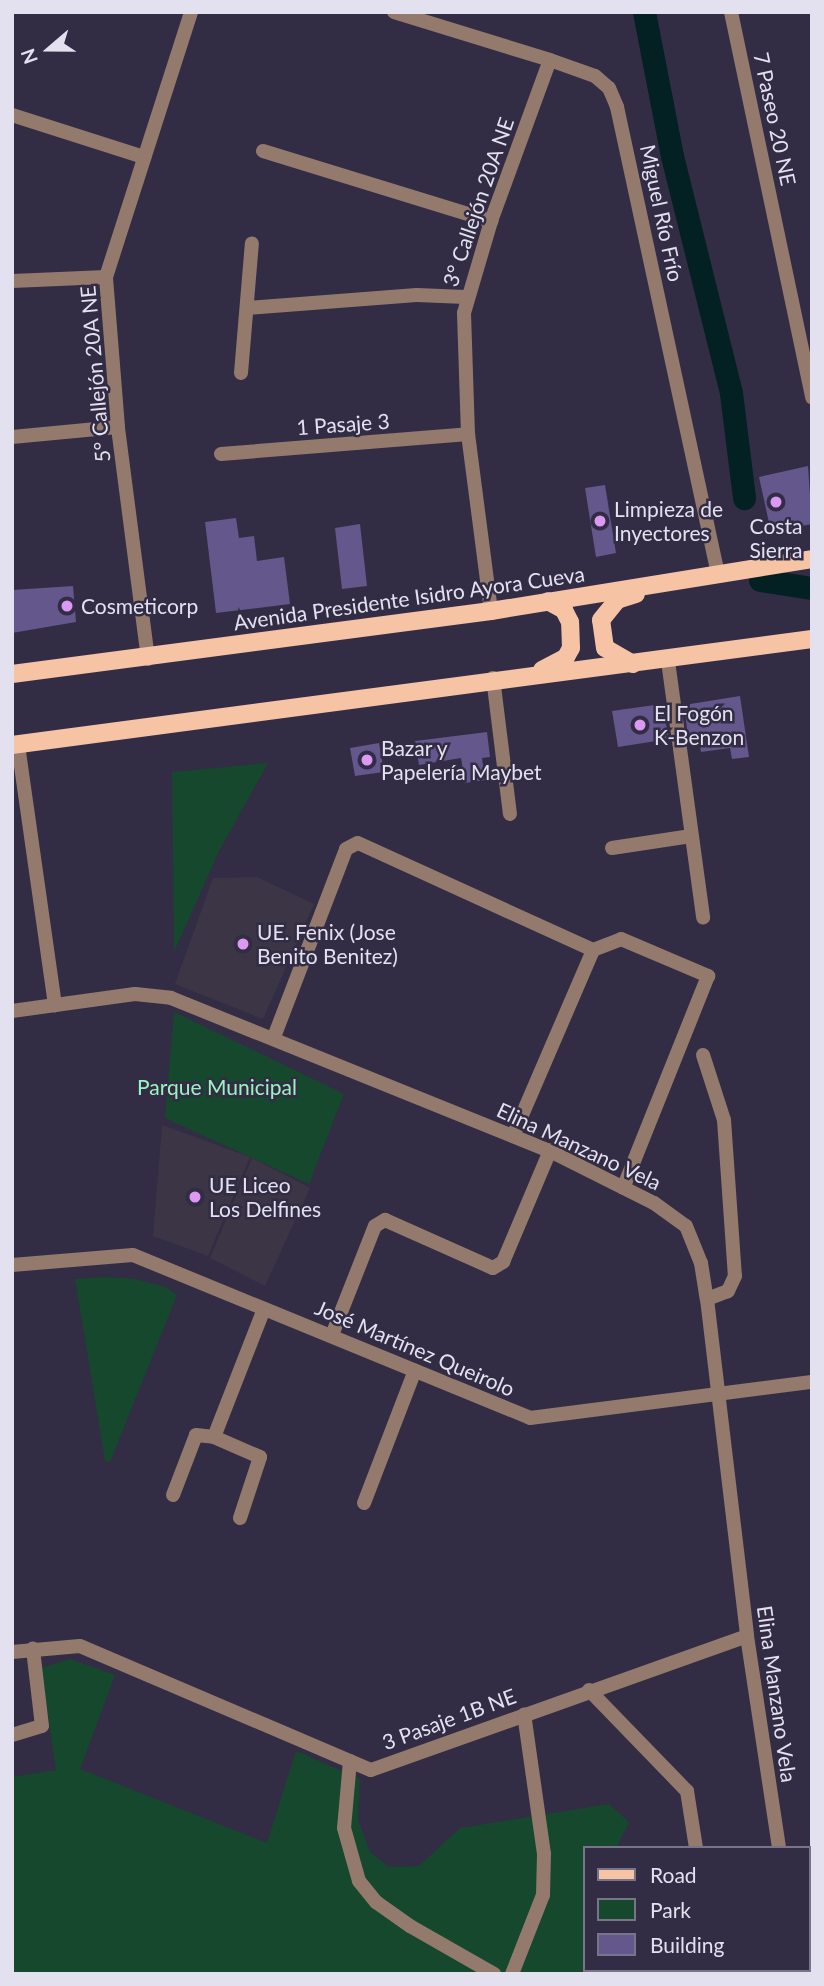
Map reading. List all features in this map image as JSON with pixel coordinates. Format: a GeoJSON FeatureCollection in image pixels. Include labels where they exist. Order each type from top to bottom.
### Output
{"type":"FeatureCollection","features":[{"type":"Feature","properties":{"kind":"main road","name":"Avenida Presidente Isidro Ayora Cueva"},"geometry":{"type":"LineString","coordinates":[[12,674],[148,659],[491,611],[812,559]]}},
{"type":"Feature","properties":{"kind":"main road"},"geometry":{"type":"LineString","coordinates":[[635,664],[605,648],[600,635],[605,610],[617,600],[683,579]]}},
{"type":"Feature","properties":{"kind":"main road"},"geometry":{"type":"LineString","coordinates":[[533,674],[557,663],[571,648],[570,622],[564,610],[548,601]]}},
{"type":"Feature","properties":{"kind":"main road"},"geometry":{"type":"LineString","coordinates":[[15,745],[493,678],[668,661],[812,639]]}},
{"type":"Feature","properties":{"kind":"street","name":"5° Callejón 20A NE"},"geometry":{"type":"LineString","coordinates":[[148,659],[118,427],[106,277],[191,12]]}},
{"type":"Feature","properties":{"kind":"street","name":"Miguel Río Frío"},"geometry":{"type":"LineString","coordinates":[[394,12],[550,60],[595,76],[609,88],[617,107],[718,573]]}},
{"type":"Feature","properties":{"kind":"street","name":"7 Paseo 20 NE"},"geometry":{"type":"LineString","coordinates":[[731,12],[811,392]]}},
{"type":"Feature","properties":{"kind":"street","name":"3° Callejón 20A NE"},"geometry":{"type":"LineString","coordinates":[[491,611],[468,434],[466,297],[491,220],[550,60]]}},
{"type":"Feature","properties":{"kind":"street"},"geometry":{"type":"LineString","coordinates":[[12,115],[144,157]]}},
{"type":"Feature","properties":{"kind":"street"},"geometry":{"type":"LineString","coordinates":[[263,151],[491,220]]}},
{"type":"Feature","properties":{"kind":"street"},"geometry":{"type":"LineString","coordinates":[[241,373],[252,243]]}},
{"type":"Feature","properties":{"kind":"street"},"geometry":{"type":"LineString","coordinates":[[12,281],[106,277]]}},
{"type":"Feature","properties":{"kind":"street"},"geometry":{"type":"LineString","coordinates":[[247,308],[417,295],[466,297]]}},
{"type":"Feature","properties":{"kind":"street"},"geometry":{"type":"LineString","coordinates":[[12,437],[118,427]]}},
{"type":"Feature","properties":{"kind":"street","name":"1 Pasaje 3"},"geometry":{"type":"LineString","coordinates":[[221,454],[468,434]]}},
{"type":"Feature","properties":{"kind":"street"},"geometry":{"type":"LineString","coordinates":[[668,661],[704,918]]}},
{"type":"Feature","properties":{"kind":"street"},"geometry":{"type":"LineString","coordinates":[[493,678],[510,814]]}},
{"type":"Feature","properties":{"kind":"street"},"geometry":{"type":"LineString","coordinates":[[15,745],[55,1005]]}},
{"type":"Feature","properties":{"kind":"street"},"geometry":{"type":"LineString","coordinates":[[612,848],[691,836]]}},
{"type":"Feature","properties":{"kind":"street"},"geometry":{"type":"LineString","coordinates":[[274,1038],[351,845],[358,844],[593,950]]}},
{"type":"Feature","properties":{"kind":"street"},"geometry":{"type":"LineString","coordinates":[[513,1136],[593,950],[621,939],[708,976],[623,1188]]}},
{"type":"Feature","properties":{"kind":"street","name":"Elina Manzano Vela"},"geometry":{"type":"LineString","coordinates":[[12,1011],[135,994],[171,998],[550,1151],[623,1188],[686,1226],[701,1263],[707,1298],[747,1636],[779,1846]]}},
{"type":"Feature","properties":{"kind":"street"},"geometry":{"type":"LineString","coordinates":[[703,1055],[724,1120],[735,1276],[728,1291],[707,1298]]}},
{"type":"Feature","properties":{"kind":"street"},"geometry":{"type":"LineString","coordinates":[[332,1335],[375,1226],[385,1220],[493,1268],[503,1262],[550,1151]]}},
{"type":"Feature","properties":{"kind":"street","name":"José Martínez Queirolo"},"geometry":{"type":"LineString","coordinates":[[12,1265],[133,1255],[530,1418],[812,1382]]}},
{"type":"Feature","properties":{"kind":"street"},"geometry":{"type":"LineString","coordinates":[[214,1437],[264,1308]]}},
{"type":"Feature","properties":{"kind":"street"},"geometry":{"type":"LineString","coordinates":[[364,1503],[415,1370]]}},
{"type":"Feature","properties":{"kind":"street"},"geometry":{"type":"LineString","coordinates":[[173,1494],[196,1434],[214,1437],[260,1457],[240,1518]]}},
{"type":"Feature","properties":{"kind":"street","name":"3 Pasaje 1B NE"},"geometry":{"type":"LineString","coordinates":[[12,1652],[80,1646],[371,1770],[589,1690],[747,1636]]}},
{"type":"Feature","properties":{"kind":"street"},"geometry":{"type":"LineString","coordinates":[[12,1735],[42,1727],[33,1649]]}},
{"type":"Feature","properties":{"kind":"street"},"geometry":{"type":"LineString","coordinates":[[589,1690],[687,1791],[696,1846]]}},
{"type":"Feature","properties":{"kind":"street"},"geometry":{"type":"LineString","coordinates":[[512,1974],[543,1895],[544,1854],[524,1714]]}},
{"type":"Feature","properties":{"kind":"street"},"geometry":{"type":"LineString","coordinates":[[350,1762],[344,1828],[359,1881],[376,1902],[399,1918],[494,1974]]}},
{"type":"Feature","properties":{"kind":"shaded area","name":"UE. Fenix (Jose Benito Benitez)"},"geometry":{"type":"Polygon","coordinates":[[[257,877],[314,904],[263,1019],[175,984],[213,878],[257,877]]]}},
{"type":"Feature","properties":{"kind":"shaded area","name":"UE Liceo Los Delfines"},"geometry":{"type":"Polygon","coordinates":[[[162,1125],[250,1157],[208,1256],[153,1236],[162,1125]]]}},
{"type":"Feature","properties":{"kind":"shaded area"},"geometry":{"type":"Polygon","coordinates":[[[252,1158],[310,1188],[265,1286],[210,1258],[252,1158]]]}},
{"type":"Feature","properties":{"kind":"green space"},"geometry":{"type":"Polygon","coordinates":[[[268,763],[219,851],[174,952],[172,772],[268,763]]]}},
{"type":"Feature","properties":{"kind":"green space","name":"Parque Municipal"},"geometry":{"type":"Polygon","coordinates":[[[174,1012],[344,1094],[309,1184],[165,1118],[174,1012]]]}},
{"type":"Feature","properties":{"kind":"green space"},"geometry":{"type":"Polygon","coordinates":[[[75,1279],[135,1279],[166,1287],[177,1295],[110,1462],[105,1461],[75,1279]]]}},
{"type":"Feature","properties":{"kind":"green space"},"geometry":{"type":"Polygon","coordinates":[[[70,1659],[115,1675],[80,1769],[267,1843],[296,1751],[360,1779],[358,1820],[370,1852],[389,1867],[419,1866],[460,1828],[609,1804],[629,1822],[617,1846],[582,1846],[582,1972],[693,1974],[12,1974],[12,1777],[56,1770],[41,1668],[70,1659]]]}},
{"type":"Feature","properties":{"kind":"building"},"geometry":{"type":"Polygon","coordinates":[[[808,466],[812,524],[771,532],[759,477],[808,466]]]}},
{"type":"Feature","properties":{"kind":"building","name":"Limpieza de Inyectores"},"geometry":{"type":"Polygon","coordinates":[[[605,485],[616,553],[596,557],[585,488],[605,485]]]}},
{"type":"Feature","properties":{"kind":"building"},"geometry":{"type":"Polygon","coordinates":[[[236,518],[239,538],[254,536],[257,561],[284,557],[290,604],[216,613],[205,522],[236,518]]]}},
{"type":"Feature","properties":{"kind":"building"},"geometry":{"type":"Polygon","coordinates":[[[360,524],[367,586],[342,589],[335,528],[360,524]]]}},
{"type":"Feature","properties":{"kind":"building"},"geometry":{"type":"Polygon","coordinates":[[[73,586],[76,622],[12,633],[12,590],[73,586]]]}},
{"type":"Feature","properties":{"kind":"building"},"geometry":{"type":"Polygon","coordinates":[[[740,696],[749,757],[732,759],[730,748],[701,752],[698,735],[688,736],[684,705],[740,696]]]}},
{"type":"Feature","properties":{"kind":"building","name":"El Fogón K-Benzon"},"geometry":{"type":"Polygon","coordinates":[[[662,704],[669,739],[618,747],[612,711],[662,704]]]}},
{"type":"Feature","properties":{"kind":"building"},"geometry":{"type":"Polygon","coordinates":[[[487,732],[490,757],[482,758],[485,780],[465,783],[461,758],[419,765],[415,741],[487,732]]]}},
{"type":"Feature","properties":{"kind":"building","name":"Bazar y Papelería Maybet"},"geometry":{"type":"Polygon","coordinates":[[[379,743],[384,772],[355,776],[350,748],[379,743]]]}},
{"type":"Feature","properties":{"kind":"waterway"},"geometry":{"type":"LineString","coordinates":[[644,12],[672,156],[731,393],[744,498]]}},
{"type":"Feature","properties":{"kind":"waterway"},"geometry":{"type":"LineString","coordinates":[[760,580],[812,588]]}},
{"type":"Feature","properties":{"kind":"place","name":"Costa Sierra"},"geometry":{"type":"Point","coordinates":[776,502]}},
{"type":"Feature","properties":{"kind":"place","name":"Limpieza de Inyectores"},"geometry":{"type":"Point","coordinates":[600,521]}},
{"type":"Feature","properties":{"kind":"place","name":"Cosmeticorp"},"geometry":{"type":"Point","coordinates":[67,606]}},
{"type":"Feature","properties":{"kind":"place","name":"El Fogón K-Benzon"},"geometry":{"type":"Point","coordinates":[640,725]}},
{"type":"Feature","properties":{"kind":"place","name":"Bazar y Papelería Maybet"},"geometry":{"type":"Point","coordinates":[367,760]}},
{"type":"Feature","properties":{"kind":"place","name":"UE. Fenix (Jose Benito Benitez)"},"geometry":{"type":"Point","coordinates":[243,944]}},
{"type":"Feature","properties":{"kind":"place","name":"UE Liceo Los Delfines"},"geometry":{"type":"Point","coordinates":[195,1197]}}]}
